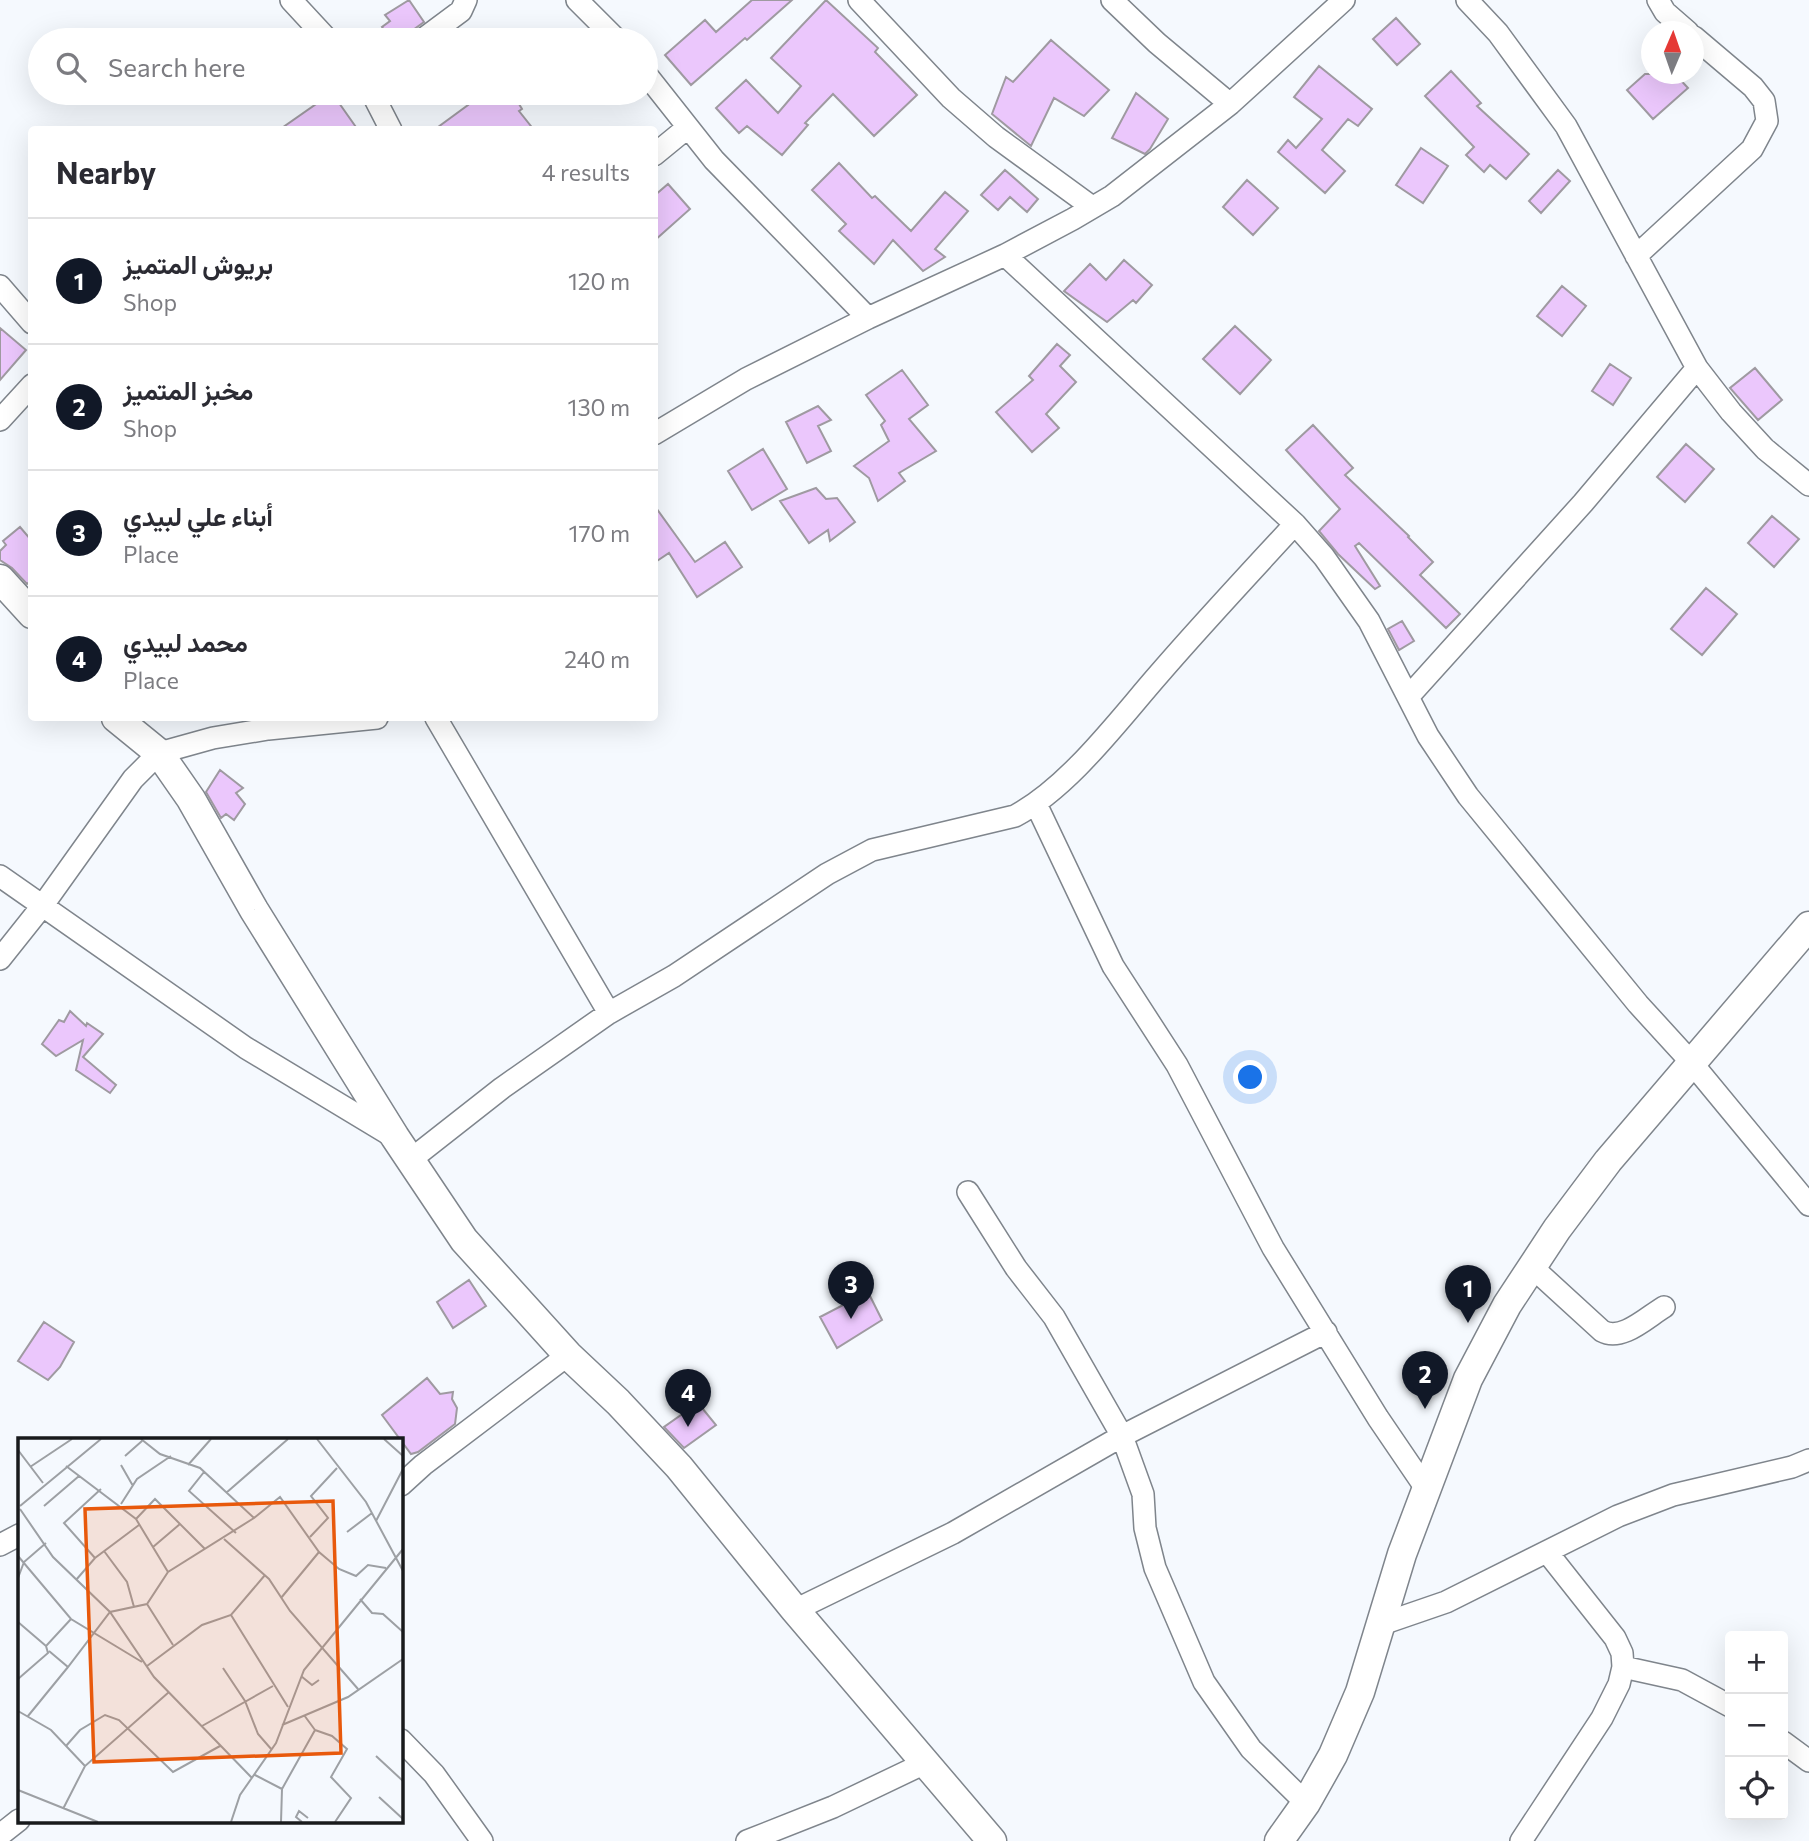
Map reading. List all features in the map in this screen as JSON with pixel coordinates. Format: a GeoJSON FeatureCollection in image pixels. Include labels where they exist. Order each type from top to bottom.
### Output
{"type":"FeatureCollection","features":[{"type":"Feature","properties":{"kind":"street"},"geometry":{"type":"LineString","coordinates":[[291,0],[317,28]]}},
{"type":"Feature","properties":{"kind":"street"},"geometry":{"type":"LineString","coordinates":[[438,28],[461,11],[466,0]]}},
{"type":"Feature","properties":{"kind":"street"},"geometry":{"type":"LineString","coordinates":[[577,0],[605,28]]}},
{"type":"Feature","properties":{"kind":"street"},"geometry":{"type":"LineString","coordinates":[[859,0],[951,99],[996,137],[1092,207]]}},
{"type":"Feature","properties":{"kind":"street"},"geometry":{"type":"LineString","coordinates":[[1112,0],[1157,43],[1230,104]]}},
{"type":"Feature","properties":{"kind":"street"},"geometry":{"type":"LineString","coordinates":[[658,432],[746,379],[868,318],[1005,255],[1112,196],[1230,104],[1344,0]]}},
{"type":"Feature","properties":{"kind":"street"},"geometry":{"type":"LineString","coordinates":[[1467,0],[1498,33],[1566,126],[1697,368],[1731,412],[1765,449],[1809,485]]}},
{"type":"Feature","properties":{"kind":"street"},"geometry":{"type":"LineString","coordinates":[[1658,0],[1665,12],[1675,21]]}},
{"type":"Feature","properties":{"kind":"street"},"geometry":{"type":"LineString","coordinates":[[1636,256],[1752,149],[1767,121],[1764,101],[1753,87],[1704,46]]}},
{"type":"Feature","properties":{"kind":"street"},"geometry":{"type":"LineString","coordinates":[[658,90],[714,160],[868,318]]}},
{"type":"Feature","properties":{"kind":"street"},"geometry":{"type":"LineString","coordinates":[[377,105],[387,126]]}},
{"type":"Feature","properties":{"kind":"street"},"geometry":{"type":"LineString","coordinates":[[658,152],[687,128]]}},
{"type":"Feature","properties":{"kind":"street"},"geometry":{"type":"LineString","coordinates":[[1005,255],[1295,524],[1324,557],[1369,621],[1428,736],[1468,796],[1638,1004],[1691,1062],[1809,1205]]}},
{"type":"Feature","properties":{"kind":"street"},"geometry":{"type":"LineString","coordinates":[[0,286],[28,318]]}},
{"type":"Feature","properties":{"kind":"street"},"geometry":{"type":"LineString","coordinates":[[1409,696],[1583,503],[1697,368]]}},
{"type":"Feature","properties":{"kind":"street"},"geometry":{"type":"LineString","coordinates":[[0,420],[28,389]]}},
{"type":"Feature","properties":{"kind":"street"},"geometry":{"type":"LineString","coordinates":[[410,1161],[502,1088],[609,1013],[674,976],[827,874],[872,850],[1015,816],[1036,804],[1078,765],[1295,524]]}},
{"type":"Feature","properties":{"kind":"street"},"geometry":{"type":"LineString","coordinates":[[0,579],[28,610]]}},
{"type":"Feature","properties":{"kind":"street"},"geometry":{"type":"LineString","coordinates":[[120,721],[159,753],[191,799],[254,910],[410,1161],[464,1240],[568,1355],[618,1402],[679,1467],[795,1610],[992,1841]]}},
{"type":"Feature","properties":{"kind":"street"},"geometry":{"type":"LineString","coordinates":[[0,959],[43,905],[133,779],[159,753],[213,738],[325,721]]}},
{"type":"Feature","properties":{"kind":"street"},"geometry":{"type":"LineString","coordinates":[[438,721],[609,1013]]}},
{"type":"Feature","properties":{"kind":"street"},"geometry":{"type":"LineString","coordinates":[[1036,804],[1113,966],[1177,1065],[1273,1248],[1378,1419],[1427,1490]]}},
{"type":"Feature","properties":{"kind":"street"},"geometry":{"type":"LineString","coordinates":[[0,876],[246,1048],[395,1137]]}},
{"type":"Feature","properties":{"kind":"street"},"geometry":{"type":"LineString","coordinates":[[1279,1841],[1306,1803],[1333,1755],[1360,1692],[1402,1554],[1468,1379],[1507,1305],[1608,1161],[1809,926]]}},
{"type":"Feature","properties":{"kind":"street"},"geometry":{"type":"LineString","coordinates":[[968,1192],[1016,1268],[1054,1317],[1122,1436],[1143,1494],[1145,1528],[1155,1569],[1204,1682],[1251,1749],[1306,1803]]}},
{"type":"Feature","properties":{"kind":"street"},"geometry":{"type":"LineString","coordinates":[[1532,1267],[1602,1331],[1610,1335],[1620,1334],[1664,1307]]}},
{"type":"Feature","properties":{"kind":"street"},"geometry":{"type":"LineString","coordinates":[[795,1610],[953,1533],[1122,1436],[1326,1332]]}},
{"type":"Feature","properties":{"kind":"street"},"geometry":{"type":"LineString","coordinates":[[402,1484],[423,1465],[568,1355]]}},
{"type":"Feature","properties":{"kind":"street"},"geometry":{"type":"LineString","coordinates":[[1382,1624],[1446,1602],[1618,1516],[1673,1495],[1792,1467],[1809,1460]]}},
{"type":"Feature","properties":{"kind":"street"},"geometry":{"type":"LineString","coordinates":[[0,1545],[18,1536]]}},
{"type":"Feature","properties":{"kind":"street"},"geometry":{"type":"LineString","coordinates":[[1521,1841],[1602,1717],[1619,1684],[1623,1667],[1622,1653],[1615,1639],[1547,1552]]}},
{"type":"Feature","properties":{"kind":"street"},"geometry":{"type":"LineString","coordinates":[[1623,1667],[1682,1680],[1725,1703]]}},
{"type":"Feature","properties":{"kind":"street"},"geometry":{"type":"LineString","coordinates":[[402,1741],[434,1774],[482,1841]]}},
{"type":"Feature","properties":{"kind":"street"},"geometry":{"type":"LineString","coordinates":[[1788,1746],[1809,1761]]}},
{"type":"Feature","properties":{"kind":"street"},"geometry":{"type":"LineString","coordinates":[[747,1841],[833,1807],[925,1763]]}},
{"type":"Feature","properties":{"kind":"street"},"geometry":{"type":"LineString","coordinates":[[0,1835],[18,1821]]}},
{"type":"Feature","properties":{"kind":"building"},"geometry":{"type":"Polygon","coordinates":[[[409,0],[424,22],[416,28],[383,28],[390,21],[385,15],[409,0]]]}},
{"type":"Feature","properties":{"kind":"building"},"geometry":{"type":"Polygon","coordinates":[[[752,0],[792,0],[691,85],[665,55],[705,20],[716,32],[752,0]]]}},
{"type":"Feature","properties":{"kind":"building"},"geometry":{"type":"Polygon","coordinates":[[[826,0],[878,48],[875,52],[917,95],[874,136],[833,94],[805,123],[808,125],[782,155],[747,126],[739,133],[716,108],[746,80],[778,113],[801,86],[771,58],[826,0]]]}},
{"type":"Feature","properties":{"kind":"building"},"geometry":{"type":"Polygon","coordinates":[[[1396,18],[1420,44],[1397,65],[1373,39],[1396,18]]]}},
{"type":"Feature","properties":{"kind":"building"},"geometry":{"type":"Polygon","coordinates":[[[1051,40],[1109,90],[1084,116],[1054,98],[1031,146],[992,114],[1006,77],[1013,82],[1051,40]]]}},
{"type":"Feature","properties":{"kind":"building"},"geometry":{"type":"Polygon","coordinates":[[[1319,66],[1372,109],[1358,126],[1348,119],[1322,150],[1345,171],[1325,193],[1278,152],[1288,140],[1296,148],[1322,119],[1294,97],[1319,66]]]}},
{"type":"Feature","properties":{"kind":"building"},"geometry":{"type":"Polygon","coordinates":[[[1451,71],[1481,103],[1477,106],[1529,154],[1506,179],[1490,165],[1484,172],[1466,155],[1474,147],[1425,96],[1451,71]]]}},
{"type":"Feature","properties":{"kind":"building"},"geometry":{"type":"Polygon","coordinates":[[[1641,78],[1641,84],[1684,84],[1688,88],[1653,119],[1627,90],[1641,78]]]}},
{"type":"Feature","properties":{"kind":"building"},"geometry":{"type":"Polygon","coordinates":[[[1136,93],[1168,119],[1145,154],[1112,138],[1136,93]]]}},
{"type":"Feature","properties":{"kind":"building"},"geometry":{"type":"Polygon","coordinates":[[[315,105],[340,105],[355,126],[285,126],[315,105]]]}},
{"type":"Feature","properties":{"kind":"building"},"geometry":{"type":"Polygon","coordinates":[[[468,105],[520,105],[522,109],[519,111],[531,126],[439,126],[468,105]]]}},
{"type":"Feature","properties":{"kind":"building"},"geometry":{"type":"Polygon","coordinates":[[[1421,148],[1448,166],[1423,203],[1396,185],[1421,148]]]}},
{"type":"Feature","properties":{"kind":"building"},"geometry":{"type":"Polygon","coordinates":[[[839,163],[872,198],[875,196],[911,231],[945,192],[968,211],[935,249],[945,257],[923,271],[893,240],[874,264],[839,231],[846,224],[812,190],[839,163]]]}},
{"type":"Feature","properties":{"kind":"building"},"geometry":{"type":"Polygon","coordinates":[[[1005,170],[1038,199],[1027,212],[1010,197],[998,210],[981,195],[1005,170]]]}},
{"type":"Feature","properties":{"kind":"building"},"geometry":{"type":"Polygon","coordinates":[[[1558,170],[1570,181],[1541,213],[1529,201],[1558,170]]]}},
{"type":"Feature","properties":{"kind":"building"},"geometry":{"type":"Polygon","coordinates":[[[1247,180],[1278,208],[1253,235],[1223,207],[1247,180]]]}},
{"type":"Feature","properties":{"kind":"building"},"geometry":{"type":"Polygon","coordinates":[[[668,184],[690,209],[658,237],[658,193],[668,184]]]}},
{"type":"Feature","properties":{"kind":"building"},"geometry":{"type":"Polygon","coordinates":[[[1124,260],[1152,285],[1136,303],[1133,300],[1107,322],[1064,291],[1090,264],[1106,280],[1124,260]]]}},
{"type":"Feature","properties":{"kind":"building"},"geometry":{"type":"Polygon","coordinates":[[[1562,286],[1586,306],[1562,336],[1537,316],[1562,286]]]}},
{"type":"Feature","properties":{"kind":"building"},"geometry":{"type":"Polygon","coordinates":[[[1235,326],[1271,360],[1240,394],[1203,359],[1235,326]]]}},
{"type":"Feature","properties":{"kind":"building"},"geometry":{"type":"Polygon","coordinates":[[[0,328],[26,350],[0,380],[0,328]]]}},
{"type":"Feature","properties":{"kind":"building"},"geometry":{"type":"Polygon","coordinates":[[[1057,344],[1070,355],[1060,366],[1076,382],[1046,414],[1059,428],[1032,452],[996,412],[1033,380],[1029,376],[1057,344]]]}},
{"type":"Feature","properties":{"kind":"building"},"geometry":{"type":"Polygon","coordinates":[[[1610,364],[1631,378],[1613,405],[1592,391],[1610,364]]]}},
{"type":"Feature","properties":{"kind":"building"},"geometry":{"type":"Polygon","coordinates":[[[1755,368],[1782,400],[1758,420],[1730,388],[1755,368]]]}},
{"type":"Feature","properties":{"kind":"building"},"geometry":{"type":"Polygon","coordinates":[[[902,370],[928,405],[909,419],[936,451],[899,473],[905,481],[878,501],[869,478],[854,466],[889,441],[881,425],[885,421],[866,395],[902,370]]]}},
{"type":"Feature","properties":{"kind":"building"},"geometry":{"type":"Polygon","coordinates":[[[818,406],[831,420],[818,426],[831,451],[807,463],[786,422],[818,406]]]}},
{"type":"Feature","properties":{"kind":"building"},"geometry":{"type":"Polygon","coordinates":[[[1313,425],[1353,468],[1345,475],[1433,562],[1420,575],[1460,614],[1446,628],[1359,543],[1355,546],[1380,586],[1375,589],[1338,554],[1319,531],[1340,509],[1286,450],[1313,425]]]}},
{"type":"Feature","properties":{"kind":"building"},"geometry":{"type":"Polygon","coordinates":[[[1686,444],[1714,469],[1685,502],[1657,477],[1686,444]]]}},
{"type":"Feature","properties":{"kind":"building"},"geometry":{"type":"Polygon","coordinates":[[[763,449],[787,489],[752,510],[728,471],[763,449]]]}},
{"type":"Feature","properties":{"kind":"building"},"geometry":{"type":"Polygon","coordinates":[[[816,488],[826,499],[837,498],[855,522],[830,541],[828,530],[809,543],[780,501],[816,488]]]}},
{"type":"Feature","properties":{"kind":"building"},"geometry":{"type":"Polygon","coordinates":[[[658,511],[695,562],[725,542],[742,567],[697,597],[669,553],[658,560],[658,511]]]}},
{"type":"Feature","properties":{"kind":"building"},"geometry":{"type":"Polygon","coordinates":[[[1772,516],[1799,539],[1774,567],[1748,543],[1772,516]]]}},
{"type":"Feature","properties":{"kind":"building"},"geometry":{"type":"Polygon","coordinates":[[[20,527],[28,536],[27,584],[0,560],[0,551],[6,545],[3,541],[20,527]]]}},
{"type":"Feature","properties":{"kind":"building"},"geometry":{"type":"Polygon","coordinates":[[[1706,588],[1737,614],[1702,655],[1671,629],[1706,588]]]}},
{"type":"Feature","properties":{"kind":"building"},"geometry":{"type":"Polygon","coordinates":[[[1402,621],[1414,641],[1399,650],[1388,629],[1402,621]]]}},
{"type":"Feature","properties":{"kind":"building"},"geometry":{"type":"Polygon","coordinates":[[[220,770],[243,788],[236,793],[245,804],[234,820],[226,814],[221,818],[206,792],[220,770]]]}},
{"type":"Feature","properties":{"kind":"building"},"geometry":{"type":"Polygon","coordinates":[[[70,1011],[86,1026],[87,1023],[103,1034],[83,1057],[116,1085],[110,1093],[76,1070],[83,1040],[56,1056],[42,1044],[59,1020],[64,1022],[70,1011]]]}},
{"type":"Feature","properties":{"kind":"building"},"geometry":{"type":"Polygon","coordinates":[[[469,1280],[486,1306],[453,1328],[437,1302],[469,1280]]]}},
{"type":"Feature","properties":{"kind":"building"},"geometry":{"type":"Polygon","coordinates":[[[868,1292],[882,1320],[837,1348],[820,1317],[868,1292]]]}},
{"type":"Feature","properties":{"kind":"building"},"geometry":{"type":"Polygon","coordinates":[[[44,1322],[74,1342],[60,1367],[48,1380],[18,1361],[44,1322]]]}},
{"type":"Feature","properties":{"kind":"building"},"geometry":{"type":"Polygon","coordinates":[[[427,1378],[440,1394],[453,1392],[452,1399],[457,1408],[455,1424],[418,1452],[411,1454],[402,1438],[399,1438],[382,1415],[427,1378]]]}},
{"type":"Feature","properties":{"kind":"building"},"geometry":{"type":"Polygon","coordinates":[[[698,1403],[716,1425],[684,1448],[664,1427],[698,1403]]]}},
{"type":"Feature","properties":{"kind":"place","name":"أبناء علي لبيدي"},"geometry":{"type":"Point","coordinates":[851,1319]}},
{"type":"Feature","properties":{"kind":"place","name":"بريوش المتميز"},"geometry":{"type":"Point","coordinates":[1468,1323]}},
{"type":"Feature","properties":{"kind":"place","name":"مخبز المتميز"},"geometry":{"type":"Point","coordinates":[1425,1409]}},
{"type":"Feature","properties":{"kind":"place","name":"محمد لبيدي"},"geometry":{"type":"Point","coordinates":[688,1427]}}]}
